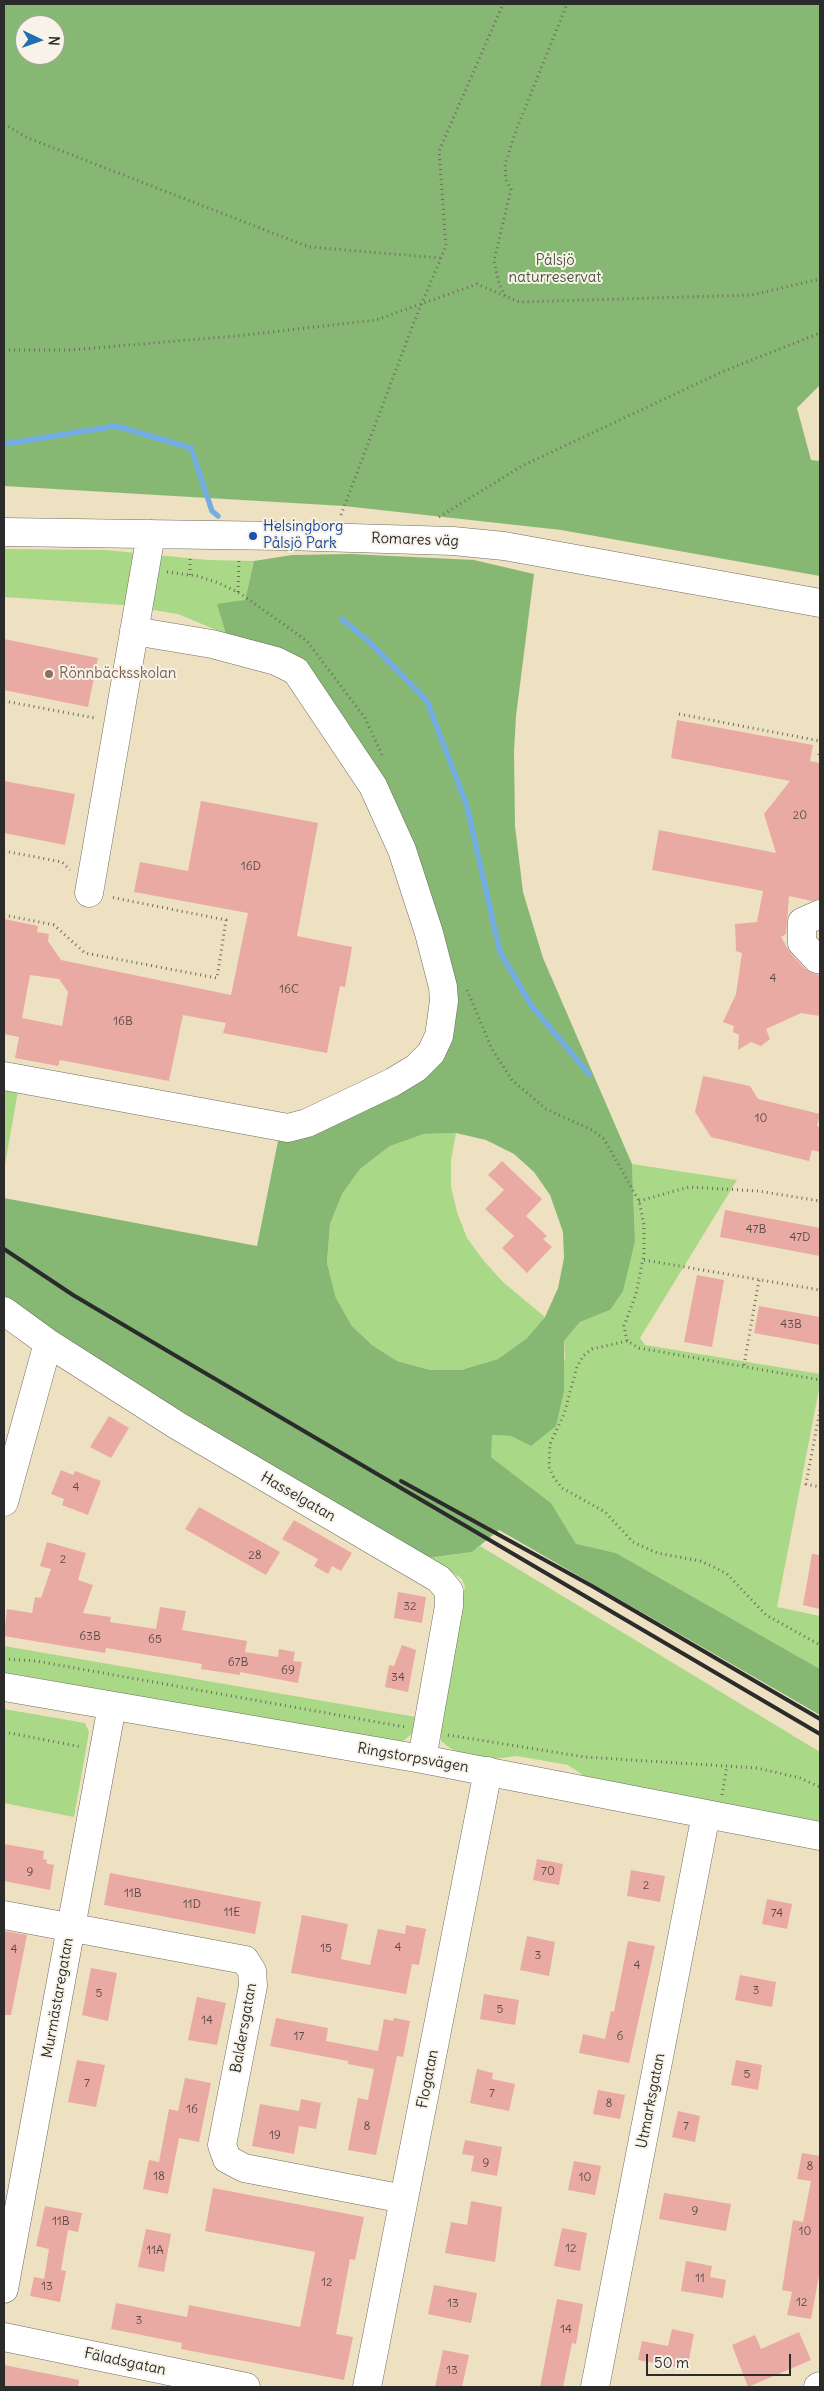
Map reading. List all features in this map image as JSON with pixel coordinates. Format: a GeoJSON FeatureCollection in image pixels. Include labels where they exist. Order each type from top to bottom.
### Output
{"type":"FeatureCollection","features":[{"type":"Feature","properties":{"kind":"street","name":"Romares väg"},"geometry":{"type":"LineString","coordinates":[[4,532],[443,540],[496,545],[820,603]]}},
{"type":"Feature","properties":{"kind":"street"},"geometry":{"type":"LineString","coordinates":[[89,893],[151,534]]}},
{"type":"Feature","properties":{"kind":"street"},"geometry":{"type":"LineString","coordinates":[[4,1076],[288,1128],[308,1123],[393,1082],[416,1068],[432,1053],[439,1036],[444,1002],[443,988],[429,933],[402,850],[369,780],[296,671],[276,661],[221,646],[134,631]]}},
{"type":"Feature","properties":{"kind":"street"},"geometry":{"type":"LineString","coordinates":[[820,914],[802,922],[802,943],[817,959],[820,959]]}},
{"type":"Feature","properties":{"kind":"street","name":"Hasselgatan"},"geometry":{"type":"LineString","coordinates":[[4,1311],[48,1343],[194,1436],[439,1579],[449,1591],[449,1606],[422,1759]]}},
{"type":"Feature","properties":{"kind":"street"},"geometry":{"type":"LineString","coordinates":[[4,1502],[48,1343]]}},
{"type":"Feature","properties":{"kind":"street","name":"Ringstorpsvägen"},"geometry":{"type":"LineString","coordinates":[[4,1687],[488,1771],[820,1836]]}},
{"type":"Feature","properties":{"kind":"street","name":"Murmästaregatan"},"geometry":{"type":"LineString","coordinates":[[4,2289],[112,1706]]}},
{"type":"Feature","properties":{"kind":"street","name":"Flogatan"},"geometry":{"type":"LineString","coordinates":[[367,2387],[488,1771]]}},
{"type":"Feature","properties":{"kind":"street","name":"Utmarksgatan"},"geometry":{"type":"LineString","coordinates":[[596,2387],[706,1814]]}},
{"type":"Feature","properties":{"kind":"street","name":"Baldersgatan"},"geometry":{"type":"LineString","coordinates":[[4,1915],[245,1960],[252,1971],[254,1986],[222,2145],[227,2160],[244,2168],[404,2199]]}},
{"type":"Feature","properties":{"kind":"street","name":"Fäladsgatan"},"geometry":{"type":"LineString","coordinates":[[4,2338],[246,2387]]}},
{"type":"Feature","properties":{"kind":"path"},"geometry":{"type":"LineString","coordinates":[[341,518],[342,511],[421,304],[446,246],[439,151],[503,4]]}},
{"type":"Feature","properties":{"kind":"path"},"geometry":{"type":"LineString","coordinates":[[506,296],[499,283],[494,261],[511,189],[506,180],[505,165],[517,128],[567,4]]}},
{"type":"Feature","properties":{"kind":"path"},"geometry":{"type":"LineString","coordinates":[[4,124],[28,138],[309,247],[441,258]]}},
{"type":"Feature","properties":{"kind":"path"},"geometry":{"type":"LineString","coordinates":[[4,350],[70,350],[236,336],[376,320],[477,284],[519,302],[752,295],[820,280]]}},
{"type":"Feature","properties":{"kind":"path"},"geometry":{"type":"LineString","coordinates":[[434,520],[522,466],[724,371],[820,333]]}},
{"type":"Feature","properties":{"kind":"path"},"geometry":{"type":"LineString","coordinates":[[238,592],[239,552]]}},
{"type":"Feature","properties":{"kind":"path"},"geometry":{"type":"LineString","coordinates":[[4,700],[97,718]]}},
{"type":"Feature","properties":{"kind":"path"},"geometry":{"type":"LineString","coordinates":[[679,714],[820,741]]}},
{"type":"Feature","properties":{"kind":"path"},"geometry":{"type":"LineString","coordinates":[[4,851],[62,862],[89,893],[226,920],[217,978],[85,953],[54,925],[4,915]]}},
{"type":"Feature","properties":{"kind":"path"},"geometry":{"type":"LineString","coordinates":[[627,1341],[624,1326],[636,1294],[644,1260],[644,1225],[639,1201],[689,1187],[758,1191],[820,1202]]}},
{"type":"Feature","properties":{"kind":"path"},"geometry":{"type":"LineString","coordinates":[[644,1260],[820,1290]]}},
{"type":"Feature","properties":{"kind":"path"},"geometry":{"type":"LineString","coordinates":[[744,1365],[759,1280]]}},
{"type":"Feature","properties":{"kind":"path"},"geometry":{"type":"LineString","coordinates":[[820,1380],[744,1365],[639,1348],[627,1341],[592,1349],[583,1356],[577,1366],[564,1414],[550,1444],[549,1467],[554,1478],[562,1488],[605,1512],[633,1542],[657,1553],[700,1561],[714,1567],[726,1574],[766,1615],[820,1645]]}},
{"type":"Feature","properties":{"kind":"path"},"geometry":{"type":"LineString","coordinates":[[820,1410],[806,1484],[820,1487]]}},
{"type":"Feature","properties":{"kind":"path"},"geometry":{"type":"LineString","coordinates":[[4,1659],[36,1661],[427,1731],[585,1757],[758,1768],[800,1778],[820,1787]]}},
{"type":"Feature","properties":{"kind":"path"},"geometry":{"type":"LineString","coordinates":[[4,1732],[104,1751]]}},
{"type":"Feature","properties":{"kind":"green space","name":"Pålsjö naturreservat"},"geometry":{"type":"Polygon","coordinates":[[[4,4],[820,4],[820,385],[797,408],[811,460],[820,461],[820,576],[561,530],[344,506],[4,486],[4,4]]]}},
{"type":"Feature","properties":{"kind":"green space"},"geometry":{"type":"Polygon","coordinates":[[[4,549],[106,550],[208,560],[254,561],[245,600],[226,634],[178,614],[123,605],[4,597],[4,549]]]}},
{"type":"Feature","properties":{"kind":"green space"},"geometry":{"type":"Polygon","coordinates":[[[351,554],[474,560],[534,574],[516,716],[514,752],[515,826],[523,892],[543,958],[632,1164],[635,1241],[623,1291],[610,1310],[580,1322],[564,1341],[564,1391],[556,1426],[531,1446],[511,1436],[492,1435],[491,1457],[551,1503],[576,1544],[616,1553],[820,1669],[820,1715],[499,1530],[472,1552],[427,1558],[104,1370],[4,1297],[4,1198],[257,1246],[278,1141],[312,1133],[439,1064],[451,1042],[456,1014],[334,710],[226,634],[217,604],[245,600],[254,561],[292,555],[351,554]],[[456,1133],[424,1134],[390,1146],[360,1169],[342,1194],[330,1224],[327,1263],[336,1298],[352,1326],[372,1345],[397,1361],[430,1370],[461,1370],[498,1359],[527,1338],[545,1317],[558,1288],[564,1258],[563,1232],[550,1195],[534,1172],[514,1154],[486,1140],[456,1133]]]}},
{"type":"Feature","properties":{"kind":"green space"},"geometry":{"type":"Polygon","coordinates":[[[4,1089],[18,1091],[4,1170],[4,1089]]]}},
{"type":"Feature","properties":{"kind":"green space"},"geometry":{"type":"Polygon","coordinates":[[[456,1133],[451,1160],[451,1187],[457,1212],[467,1238],[503,1282],[545,1317],[527,1338],[498,1359],[461,1370],[430,1370],[397,1361],[372,1345],[352,1326],[336,1298],[327,1263],[330,1224],[342,1194],[360,1169],[390,1146],[424,1134],[456,1133]]]}},
{"type":"Feature","properties":{"kind":"green space"},"geometry":{"type":"Polygon","coordinates":[[[632,1164],[737,1180],[640,1338],[645,1345],[820,1374],[820,1384],[777,1607],[820,1616],[820,1669],[616,1553],[576,1545],[551,1503],[491,1457],[491,1435],[511,1436],[531,1446],[565,1359],[564,1341],[580,1322],[610,1310],[635,1241],[632,1164]]]}},
{"type":"Feature","properties":{"kind":"green space"},"geometry":{"type":"Polygon","coordinates":[[[480,1546],[820,1752],[820,1822],[590,1780],[568,1765],[517,1756],[493,1759],[464,1755],[441,1741],[440,1724],[465,1586],[461,1578],[427,1558],[472,1552],[480,1546]]]}},
{"type":"Feature","properties":{"kind":"green space"},"geometry":{"type":"Polygon","coordinates":[[[4,1646],[416,1717],[413,1733],[402,1742],[394,1742],[20,1675],[4,1675],[4,1646]]]}},
{"type":"Feature","properties":{"kind":"green space"},"geometry":{"type":"Polygon","coordinates":[[[4,1709],[85,1723],[89,1732],[74,1817],[4,1803],[4,1709]]]}},
{"type":"Feature","properties":{"kind":"building","name":"Rönnbäcksskolan"},"geometry":{"type":"Polygon","coordinates":[[[4,639],[98,658],[88,707],[4,690],[4,639]]]}},
{"type":"Feature","properties":{"kind":"building"},"geometry":{"type":"Polygon","coordinates":[[[677,720],[813,745],[810,761],[820,763],[820,899],[812,901],[789,896],[786,934],[781,937],[791,954],[804,968],[811,973],[820,975],[820,1016],[801,1013],[766,1029],[770,1039],[761,1046],[751,1042],[738,1050],[739,1035],[733,1032],[734,1026],[723,1022],[736,994],[742,953],[736,951],[735,924],[757,922],[763,891],[652,870],[659,830],[776,853],[764,814],[790,781],[671,758],[677,720]]]}},
{"type":"Feature","properties":{"kind":"building"},"geometry":{"type":"Polygon","coordinates":[[[4,781],[75,794],[65,845],[4,833],[4,781]]]}},
{"type":"Feature","properties":{"kind":"building"},"geometry":{"type":"Polygon","coordinates":[[[201,801],[318,823],[297,936],[352,947],[345,987],[340,986],[327,1053],[223,1033],[226,1023],[183,1015],[169,1081],[60,1060],[58,1066],[15,1058],[19,1037],[4,1034],[4,919],[38,926],[37,932],[49,934],[48,941],[61,960],[231,995],[248,913],[134,892],[140,862],[188,871],[201,801]],[[30,975],[22,1018],[62,1026],[68,992],[59,979],[30,975]]]}},
{"type":"Feature","properties":{"kind":"building"},"geometry":{"type":"Polygon","coordinates":[[[703,1076],[750,1086],[758,1099],[820,1114],[817,1126],[820,1127],[820,1152],[812,1150],[809,1161],[711,1137],[695,1112],[703,1076]]]}},
{"type":"Feature","properties":{"kind":"building"},"geometry":{"type":"Polygon","coordinates":[[[502,1161],[542,1199],[526,1216],[547,1236],[543,1239],[552,1247],[527,1273],[502,1248],[514,1236],[485,1209],[504,1190],[488,1175],[502,1161]]]}},
{"type":"Feature","properties":{"kind":"building"},"geometry":{"type":"Polygon","coordinates":[[[725,1210],[820,1228],[820,1256],[720,1237],[725,1210]]]}},
{"type":"Feature","properties":{"kind":"building"},"geometry":{"type":"Polygon","coordinates":[[[697,1275],[724,1280],[712,1347],[684,1342],[697,1275]]]}},
{"type":"Feature","properties":{"kind":"building"},"geometry":{"type":"Polygon","coordinates":[[[759,1306],[820,1317],[820,1345],[754,1333],[759,1306]]]}},
{"type":"Feature","properties":{"kind":"building"},"geometry":{"type":"Polygon","coordinates":[[[109,1416],[129,1428],[111,1458],[90,1447],[109,1416]]]}},
{"type":"Feature","properties":{"kind":"building"},"geometry":{"type":"Polygon","coordinates":[[[61,1470],[73,1475],[75,1471],[101,1481],[88,1515],[62,1505],[64,1499],[51,1494],[61,1470]]]}},
{"type":"Feature","properties":{"kind":"building"},"geometry":{"type":"Polygon","coordinates":[[[199,1507],[280,1552],[266,1575],[185,1529],[199,1507]]]}},
{"type":"Feature","properties":{"kind":"building"},"geometry":{"type":"Polygon","coordinates":[[[294,1520],[352,1553],[341,1571],[332,1566],[328,1574],[314,1566],[318,1559],[282,1539],[294,1520]]]}},
{"type":"Feature","properties":{"kind":"building"},"geometry":{"type":"Polygon","coordinates":[[[47,1542],[86,1553],[78,1580],[93,1585],[83,1613],[111,1617],[110,1622],[156,1629],[160,1607],[186,1611],[182,1630],[247,1641],[245,1652],[278,1657],[279,1649],[295,1652],[293,1661],[302,1662],[298,1683],[240,1672],[240,1675],[201,1669],[202,1664],[106,1648],[105,1653],[4,1636],[7,1609],[32,1613],[35,1597],[41,1598],[51,1569],[40,1566],[47,1542]]]}},
{"type":"Feature","properties":{"kind":"building"},"geometry":{"type":"Polygon","coordinates":[[[812,1554],[820,1555],[820,1609],[803,1605],[812,1554]]]}},
{"type":"Feature","properties":{"kind":"building"},"geometry":{"type":"Polygon","coordinates":[[[398,1592],[426,1597],[422,1623],[394,1618],[398,1592]]]}},
{"type":"Feature","properties":{"kind":"building"},"geometry":{"type":"Polygon","coordinates":[[[402,1645],[416,1650],[408,1692],[385,1687],[389,1665],[394,1666],[402,1645]]]}},
{"type":"Feature","properties":{"kind":"building"},"geometry":{"type":"Polygon","coordinates":[[[4,1844],[44,1851],[43,1859],[47,1860],[46,1863],[54,1865],[50,1890],[4,1881],[4,1844]]]}},
{"type":"Feature","properties":{"kind":"building"},"geometry":{"type":"Polygon","coordinates":[[[537,1859],[563,1864],[559,1885],[533,1880],[537,1859]]]}},
{"type":"Feature","properties":{"kind":"building"},"geometry":{"type":"Polygon","coordinates":[[[631,1870],[665,1876],[660,1902],[627,1896],[631,1870]]]}},
{"type":"Feature","properties":{"kind":"building"},"geometry":{"type":"Polygon","coordinates":[[[110,1873],[261,1902],[255,1934],[104,1905],[110,1873]]]}},
{"type":"Feature","properties":{"kind":"building"},"geometry":{"type":"Polygon","coordinates":[[[767,1899],[792,1904],[787,1929],[762,1924],[767,1899]]]}},
{"type":"Feature","properties":{"kind":"building"},"geometry":{"type":"Polygon","coordinates":[[[302,1915],[348,1924],[341,1959],[370,1965],[378,1929],[405,1934],[406,1925],[426,1929],[419,1965],[412,1964],[406,1994],[291,1973],[302,1915]]]}},
{"type":"Feature","properties":{"kind":"building"},"geometry":{"type":"Polygon","coordinates":[[[4,1931],[27,1935],[11,2015],[4,2015],[4,1931]]]}},
{"type":"Feature","properties":{"kind":"building"},"geometry":{"type":"Polygon","coordinates":[[[527,1936],[555,1942],[549,1976],[520,1970],[527,1936]]]}},
{"type":"Feature","properties":{"kind":"building"},"geometry":{"type":"Polygon","coordinates":[[[628,1941],[655,1946],[629,2063],[579,2053],[583,2034],[605,2039],[611,2011],[614,2012],[628,1941]]]}},
{"type":"Feature","properties":{"kind":"building"},"geometry":{"type":"Polygon","coordinates":[[[91,1968],[117,1973],[108,2021],[82,2015],[91,1968]]]}},
{"type":"Feature","properties":{"kind":"building"},"geometry":{"type":"Polygon","coordinates":[[[740,1975],[776,1982],[772,2007],[735,2000],[740,1975]]]}},
{"type":"Feature","properties":{"kind":"building"},"geometry":{"type":"Polygon","coordinates":[[[484,1994],[519,2000],[515,2025],[480,2019],[484,1994]]]}},
{"type":"Feature","properties":{"kind":"building"},"geometry":{"type":"Polygon","coordinates":[[[197,1997],[226,2003],[217,2045],[188,2040],[197,1997]]]}},
{"type":"Feature","properties":{"kind":"building"},"geometry":{"type":"Polygon","coordinates":[[[276,2018],[328,2028],[326,2041],[378,2051],[384,2019],[393,2021],[394,2018],[410,2021],[403,2057],[397,2056],[376,2155],[348,2150],[358,2098],[368,2100],[374,2069],[348,2064],[348,2061],[270,2046],[276,2018]]]}},
{"type":"Feature","properties":{"kind":"building"},"geometry":{"type":"Polygon","coordinates":[[[77,2060],[105,2065],[96,2107],[68,2102],[77,2060]]]}},
{"type":"Feature","properties":{"kind":"building"},"geometry":{"type":"Polygon","coordinates":[[[736,2060],[762,2065],[758,2090],[731,2085],[736,2060]]]}},
{"type":"Feature","properties":{"kind":"building"},"geometry":{"type":"Polygon","coordinates":[[[477,2069],[493,2073],[492,2079],[515,2084],[509,2111],[470,2103],[477,2069]]]}},
{"type":"Feature","properties":{"kind":"building"},"geometry":{"type":"Polygon","coordinates":[[[185,2078],[211,2083],[199,2142],[179,2138],[168,2194],[143,2189],[149,2160],[159,2162],[169,2109],[178,2111],[185,2078]]]}},
{"type":"Feature","properties":{"kind":"building"},"geometry":{"type":"Polygon","coordinates":[[[598,2090],[625,2095],[620,2119],[593,2114],[598,2090]]]}},
{"type":"Feature","properties":{"kind":"building"},"geometry":{"type":"Polygon","coordinates":[[[301,2099],[321,2103],[316,2129],[299,2126],[294,2154],[252,2146],[260,2104],[299,2111],[301,2099]]]}},
{"type":"Feature","properties":{"kind":"building"},"geometry":{"type":"Polygon","coordinates":[[[678,2111],[700,2116],[695,2142],[672,2137],[678,2111]]]}},
{"type":"Feature","properties":{"kind":"building"},"geometry":{"type":"Polygon","coordinates":[[[465,2140],[502,2147],[497,2176],[471,2171],[474,2156],[462,2154],[465,2140]]]}},
{"type":"Feature","properties":{"kind":"building"},"geometry":{"type":"Polygon","coordinates":[[[802,2153],[820,2156],[820,2270],[811,2319],[787,2315],[792,2292],[782,2290],[793,2220],[803,2222],[811,2181],[797,2179],[802,2153]]]}},
{"type":"Feature","properties":{"kind":"building"},"geometry":{"type":"Polygon","coordinates":[[[574,2161],[601,2166],[595,2195],[568,2190],[574,2161]]]}},
{"type":"Feature","properties":{"kind":"building"},"geometry":{"type":"Polygon","coordinates":[[[213,2188],[364,2217],[355,2260],[350,2259],[336,2334],[353,2337],[344,2380],[181,2349],[182,2343],[111,2329],[116,2303],[187,2317],[189,2305],[300,2327],[315,2252],[205,2231],[213,2188]]]}},
{"type":"Feature","properties":{"kind":"building"},"geometry":{"type":"Polygon","coordinates":[[[664,2193],[731,2204],[726,2231],[659,2219],[664,2193]]]}},
{"type":"Feature","properties":{"kind":"building"},"geometry":{"type":"Polygon","coordinates":[[[471,2201],[502,2207],[495,2262],[445,2253],[451,2222],[467,2225],[471,2201]]]}},
{"type":"Feature","properties":{"kind":"building"},"geometry":{"type":"Polygon","coordinates":[[[45,2206],[82,2213],[78,2232],[68,2230],[61,2270],[66,2271],[60,2302],[30,2296],[34,2277],[44,2279],[49,2249],[36,2246],[45,2206]]]}},
{"type":"Feature","properties":{"kind":"building"},"geometry":{"type":"Polygon","coordinates":[[[562,2228],[587,2233],[580,2271],[554,2266],[562,2228]]]}},
{"type":"Feature","properties":{"kind":"building"},"geometry":{"type":"Polygon","coordinates":[[[146,2229],[171,2234],[164,2272],[138,2267],[146,2229]]]}},
{"type":"Feature","properties":{"kind":"building"},"geometry":{"type":"Polygon","coordinates":[[[686,2261],[712,2266],[710,2277],[726,2280],[723,2298],[681,2291],[686,2261]]]}},
{"type":"Feature","properties":{"kind":"building"},"geometry":{"type":"Polygon","coordinates":[[[434,2285],[477,2293],[471,2323],[428,2314],[434,2285]]]}},
{"type":"Feature","properties":{"kind":"building"},"geometry":{"type":"Polygon","coordinates":[[[557,2299],[583,2304],[576,2344],[572,2343],[563,2387],[540,2387],[557,2299]]]}},
{"type":"Feature","properties":{"kind":"building"},"geometry":{"type":"Polygon","coordinates":[[[672,2329],[694,2334],[687,2369],[638,2360],[642,2341],[668,2346],[672,2329]]]}},
{"type":"Feature","properties":{"kind":"building"},"geometry":{"type":"Polygon","coordinates":[[[799,2332],[811,2360],[748,2387],[732,2345],[755,2335],[761,2349],[799,2332]]]}},
{"type":"Feature","properties":{"kind":"building"},"geometry":{"type":"Polygon","coordinates":[[[443,2350],[469,2355],[462,2387],[435,2387],[443,2350]]]}},
{"type":"Feature","properties":{"kind":"building"},"geometry":{"type":"Polygon","coordinates":[[[4,2365],[79,2380],[78,2387],[4,2387],[4,2365]]]}},
{"type":"Feature","properties":{"kind":"waterway"},"geometry":{"type":"LineString","coordinates":[[4,444],[116,426],[191,448],[212,511],[218,516]]}},
{"type":"Feature","properties":{"kind":"waterway"},"geometry":{"type":"LineString","coordinates":[[342,619],[368,641],[427,701],[467,806],[500,952],[531,1005],[589,1074]]}},
{"type":"Feature","properties":{"kind":"railway"},"geometry":{"type":"LineString","coordinates":[[4,1249],[73,1295],[820,1734]]}},
{"type":"Feature","properties":{"kind":"railway"},"geometry":{"type":"LineString","coordinates":[[401,1481],[592,1586],[820,1719]]}},
{"type":"Feature","properties":{"kind":"place","name":"Helsingborg Pålsjö Park"},"geometry":{"type":"Point","coordinates":[253,536]}},
{"type":"Feature","properties":{"kind":"place","name":"Rönnbäcksskolan"},"geometry":{"type":"Point","coordinates":[49,674]}}]}
